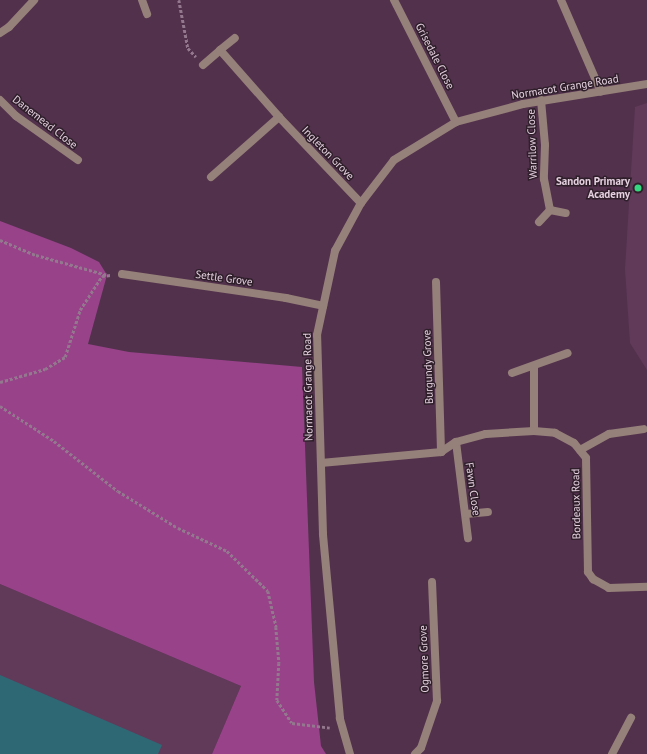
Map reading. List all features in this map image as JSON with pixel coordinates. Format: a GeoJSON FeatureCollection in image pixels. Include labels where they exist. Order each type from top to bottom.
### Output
{"type":"FeatureCollection","features":[{"type":"Feature","properties":{"kind":"street"},"geometry":{"type":"LineString","coordinates":[[0,32],[9,27],[34,0]]}},
{"type":"Feature","properties":{"kind":"street"},"geometry":{"type":"LineString","coordinates":[[142,0],[147,14]]}},
{"type":"Feature","properties":{"kind":"street","name":"Grisedale Close"},"geometry":{"type":"LineString","coordinates":[[394,0],[456,122]]}},
{"type":"Feature","properties":{"kind":"street"},"geometry":{"type":"LineString","coordinates":[[561,0],[601,92]]}},
{"type":"Feature","properties":{"kind":"street"},"geometry":{"type":"LineString","coordinates":[[203,65],[235,38]]}},
{"type":"Feature","properties":{"kind":"street","name":"Ingleton Grove"},"geometry":{"type":"LineString","coordinates":[[220,50],[279,117],[361,203]]}},
{"type":"Feature","properties":{"kind":"street","name":"Normacot Grange Road"},"geometry":{"type":"LineString","coordinates":[[350,754],[340,718],[325,549],[317,335],[335,251],[361,203],[394,160],[456,122],[541,100],[647,84]]}},
{"type":"Feature","properties":{"kind":"street","name":"Danemead Close"},"geometry":{"type":"LineString","coordinates":[[0,100],[16,116],[78,160]]}},
{"type":"Feature","properties":{"kind":"street","name":"Warrilow Close"},"geometry":{"type":"LineString","coordinates":[[541,100],[545,145],[544,179],[550,210]]}},
{"type":"Feature","properties":{"kind":"street"},"geometry":{"type":"LineString","coordinates":[[211,177],[279,117]]}},
{"type":"Feature","properties":{"kind":"street"},"geometry":{"type":"LineString","coordinates":[[540,222],[550,210],[566,213]]}},
{"type":"Feature","properties":{"kind":"street","name":"Settle Grove"},"geometry":{"type":"LineString","coordinates":[[122,274],[286,298],[323,306]]}},
{"type":"Feature","properties":{"kind":"street","name":"Burgundy Grove"},"geometry":{"type":"LineString","coordinates":[[436,282],[441,452]]}},
{"type":"Feature","properties":{"kind":"street"},"geometry":{"type":"LineString","coordinates":[[512,373],[568,352]]}},
{"type":"Feature","properties":{"kind":"street"},"geometry":{"type":"LineString","coordinates":[[534,366],[534,431]]}},
{"type":"Feature","properties":{"kind":"street"},"geometry":{"type":"LineString","coordinates":[[321,463],[441,452],[456,442],[486,434],[534,431],[555,433],[574,443],[580,450],[609,434],[644,429]]}},
{"type":"Feature","properties":{"kind":"street","name":"Fawn Close"},"geometry":{"type":"LineString","coordinates":[[456,442],[468,538]]}},
{"type":"Feature","properties":{"kind":"street","name":"Bordeaux Road"},"geometry":{"type":"LineString","coordinates":[[580,450],[586,458],[588,572],[593,579],[609,588],[647,587]]}},
{"type":"Feature","properties":{"kind":"street"},"geometry":{"type":"LineString","coordinates":[[466,514],[488,512]]}},
{"type":"Feature","properties":{"kind":"street","name":"Ogmore Grove"},"geometry":{"type":"LineString","coordinates":[[415,754],[421,748],[437,701],[432,582]]}},
{"type":"Feature","properties":{"kind":"street"},"geometry":{"type":"LineString","coordinates":[[612,754],[631,718]]}},
{"type":"Feature","properties":{"kind":"path"},"geometry":{"type":"LineString","coordinates":[[178,0],[188,48]]}},
{"type":"Feature","properties":{"kind":"path"},"geometry":{"type":"LineString","coordinates":[[0,240],[36,255],[107,275]]}},
{"type":"Feature","properties":{"kind":"path"},"geometry":{"type":"LineString","coordinates":[[0,382],[45,369],[65,356],[80,310],[102,276],[122,274]]}},
{"type":"Feature","properties":{"kind":"path"},"geometry":{"type":"LineString","coordinates":[[0,406],[54,441],[118,491],[178,528],[227,551],[268,590],[276,627],[278,663],[277,700],[292,723],[343,729]]}},
{"type":"Feature","properties":{"kind":"shaded area","name":"Sandon Primary Academy"},"geometry":{"type":"Polygon","coordinates":[[[647,103],[647,370],[630,343],[625,269],[635,107],[647,103]]]}},
{"type":"Feature","properties":{"kind":"shaded area"},"geometry":{"type":"Polygon","coordinates":[[[0,221],[71,248],[99,262],[107,275],[88,344],[129,352],[302,367],[314,682],[321,746],[326,754],[212,754],[241,686],[0,584],[0,221]]]}},
{"type":"Feature","properties":{"kind":"shaded area"},"geometry":{"type":"Polygon","coordinates":[[[0,584],[241,686],[212,754],[0,754],[0,584]]]}},
{"type":"Feature","properties":{"kind":"building"},"geometry":{"type":"Polygon","coordinates":[[[0,675],[162,745],[158,754],[0,754],[0,675]]]}},
{"type":"Feature","properties":{"kind":"place","name":"Sandon Primary Academy"},"geometry":{"type":"Point","coordinates":[638,188]}}]}
